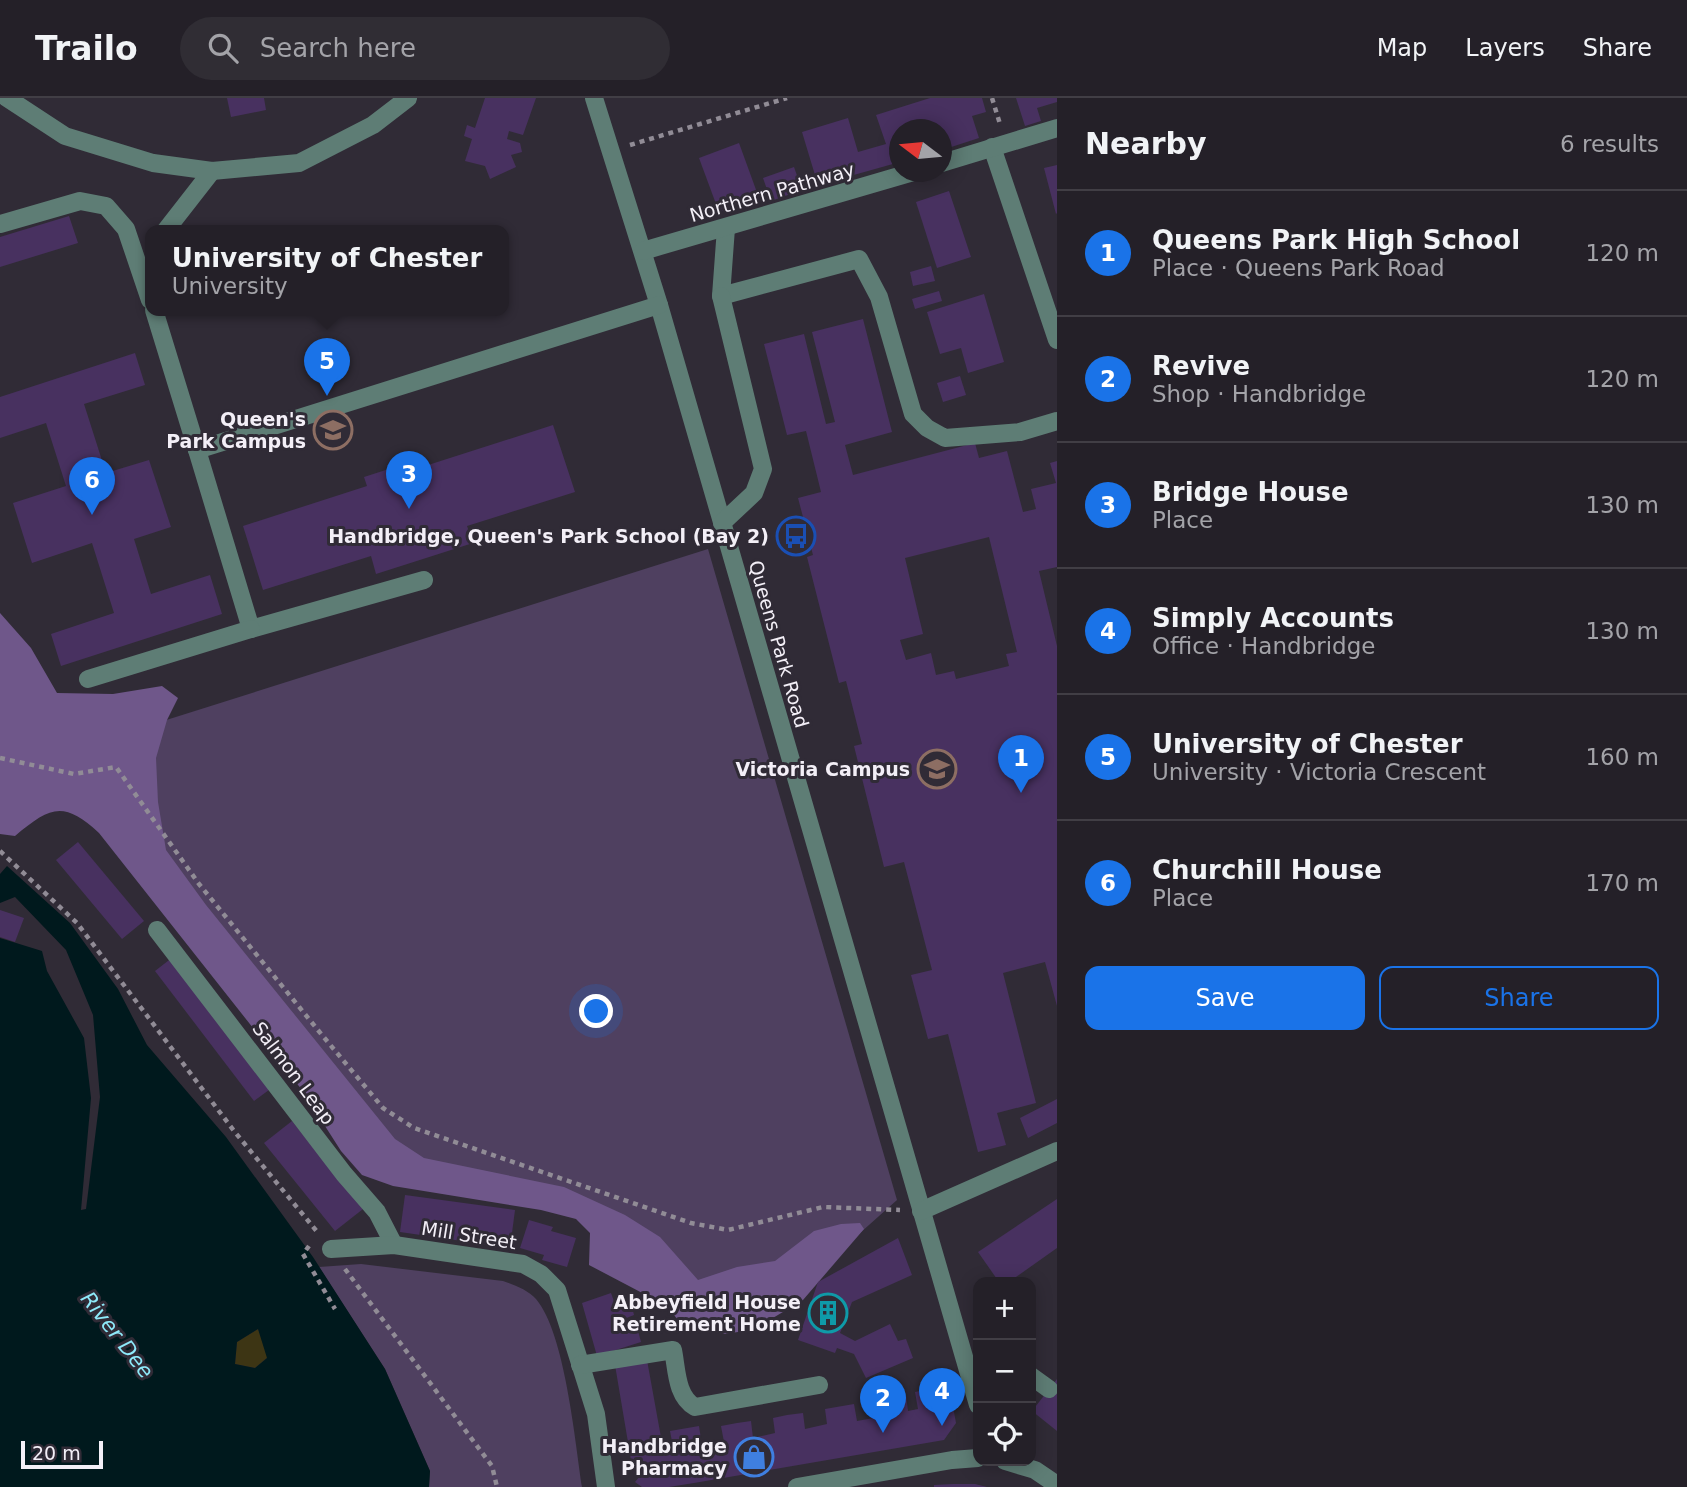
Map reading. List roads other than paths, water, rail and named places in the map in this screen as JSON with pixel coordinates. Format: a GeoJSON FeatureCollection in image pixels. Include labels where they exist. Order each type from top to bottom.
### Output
{"type":"FeatureCollection","features":[{"type":"Feature","properties":{"kind":"street"},"geometry":{"type":"LineString","coordinates":[[7,98],[65,136],[153,163],[212,171],[299,163],[373,125],[408,98]]}},
{"type":"Feature","properties":{"kind":"street","name":"Queens Park Road"},"geometry":{"type":"LineString","coordinates":[[594,98],[659,305],[973,1384]]}},
{"type":"Feature","properties":{"kind":"street"},"geometry":{"type":"LineString","coordinates":[[952,160],[1057,128]]}},
{"type":"Feature","properties":{"kind":"street"},"geometry":{"type":"LineString","coordinates":[[992,147],[1057,340]]}},
{"type":"Feature","properties":{"kind":"street"},"geometry":{"type":"LineString","coordinates":[[170,225],[212,171]]}},
{"type":"Feature","properties":{"kind":"street","name":"Northern Pathway"},"geometry":{"type":"LineString","coordinates":[[643,251],[889,179]]}},
{"type":"Feature","properties":{"kind":"street"},"geometry":{"type":"LineString","coordinates":[[0,223],[80,201],[106,206],[125,229],[145,285]]}},
{"type":"Feature","properties":{"kind":"street"},"geometry":{"type":"LineString","coordinates":[[722,523],[754,493],[763,470],[721,296],[726,228]]}},
{"type":"Feature","properties":{"kind":"street"},"geometry":{"type":"LineString","coordinates":[[138,265],[145,256]]}},
{"type":"Feature","properties":{"kind":"street"},"geometry":{"type":"LineString","coordinates":[[721,296],[859,259],[879,297],[913,414],[927,428],[945,438],[1020,432],[1057,421]]}},
{"type":"Feature","properties":{"kind":"street"},"geometry":{"type":"LineString","coordinates":[[197,450],[659,305]]}},
{"type":"Feature","properties":{"kind":"street"},"geometry":{"type":"LineString","coordinates":[[156,316],[251,629]]}},
{"type":"Feature","properties":{"kind":"street"},"geometry":{"type":"LineString","coordinates":[[88,679],[424,580]]}},
{"type":"Feature","properties":{"kind":"street","name":"Salmon Leap"},"geometry":{"type":"LineString","coordinates":[[157,930],[344,1174],[377,1212],[394,1245]]}},
{"type":"Feature","properties":{"kind":"street"},"geometry":{"type":"LineString","coordinates":[[921,1211],[1057,1151]]}},
{"type":"Feature","properties":{"kind":"street","name":"Mill Street"},"geometry":{"type":"LineString","coordinates":[[331,1250],[394,1245],[523,1264],[541,1274],[558,1290],[596,1414],[606,1487]]}},
{"type":"Feature","properties":{"kind":"street"},"geometry":{"type":"LineString","coordinates":[[580,1366],[673,1350],[682,1395],[695,1407],[819,1385]]}},
{"type":"Feature","properties":{"kind":"street"},"geometry":{"type":"LineString","coordinates":[[1036,1380],[1049,1389]]}},
{"type":"Feature","properties":{"kind":"street"},"geometry":{"type":"LineString","coordinates":[[797,1487],[973,1458]]}},
{"type":"Feature","properties":{"kind":"street"},"geometry":{"type":"LineString","coordinates":[[1020,1466],[1035,1471],[1057,1485]]}},
{"type":"Feature","properties":{"kind":"water","name":"River Dee"},"geometry":{"type":"Polygon","coordinates":[[[7,866],[70,923],[118,989],[147,1045],[226,1137],[313,1257],[385,1369],[430,1471],[429,1487],[0,1487],[0,938],[42,951],[47,971],[84,1038],[91,1098],[81,1210],[86,1209],[100,1097],[93,1015],[66,950],[15,897],[0,903],[0,874],[7,866]],[[258,1329],[237,1342],[235,1364],[255,1368],[267,1358],[258,1329]]]}},
{"type":"Feature","properties":{"kind":"place","name":"University of Chester"},"geometry":{"type":"Point","coordinates":[327,396]}},
{"type":"Feature","properties":{"kind":"place","name":"Queen's Park Campus"},"geometry":{"type":"Point","coordinates":[333,430]}},
{"type":"Feature","properties":{"kind":"place","name":"Bridge House"},"geometry":{"type":"Point","coordinates":[409,509]}},
{"type":"Feature","properties":{"kind":"place","name":"Churchill House"},"geometry":{"type":"Point","coordinates":[92,515]}},
{"type":"Feature","properties":{"kind":"place","name":"Handbridge, Queen's Park School (Bay 2)"},"geometry":{"type":"Point","coordinates":[796,536]}},
{"type":"Feature","properties":{"kind":"place","name":"Victoria Campus"},"geometry":{"type":"Point","coordinates":[937,769]}},
{"type":"Feature","properties":{"kind":"place","name":"Queens Park High School"},"geometry":{"type":"Point","coordinates":[1021,793]}},
{"type":"Feature","properties":{"kind":"place","name":"Abbeyfield House Retirement Home"},"geometry":{"type":"Point","coordinates":[828,1313]}},
{"type":"Feature","properties":{"kind":"place","name":"Simply Accounts"},"geometry":{"type":"Point","coordinates":[942,1426]}},
{"type":"Feature","properties":{"kind":"place","name":"Revive"},"geometry":{"type":"Point","coordinates":[883,1433]}},
{"type":"Feature","properties":{"kind":"place","name":"Handbridge Pharmacy"},"geometry":{"type":"Point","coordinates":[754,1457]}}]}
